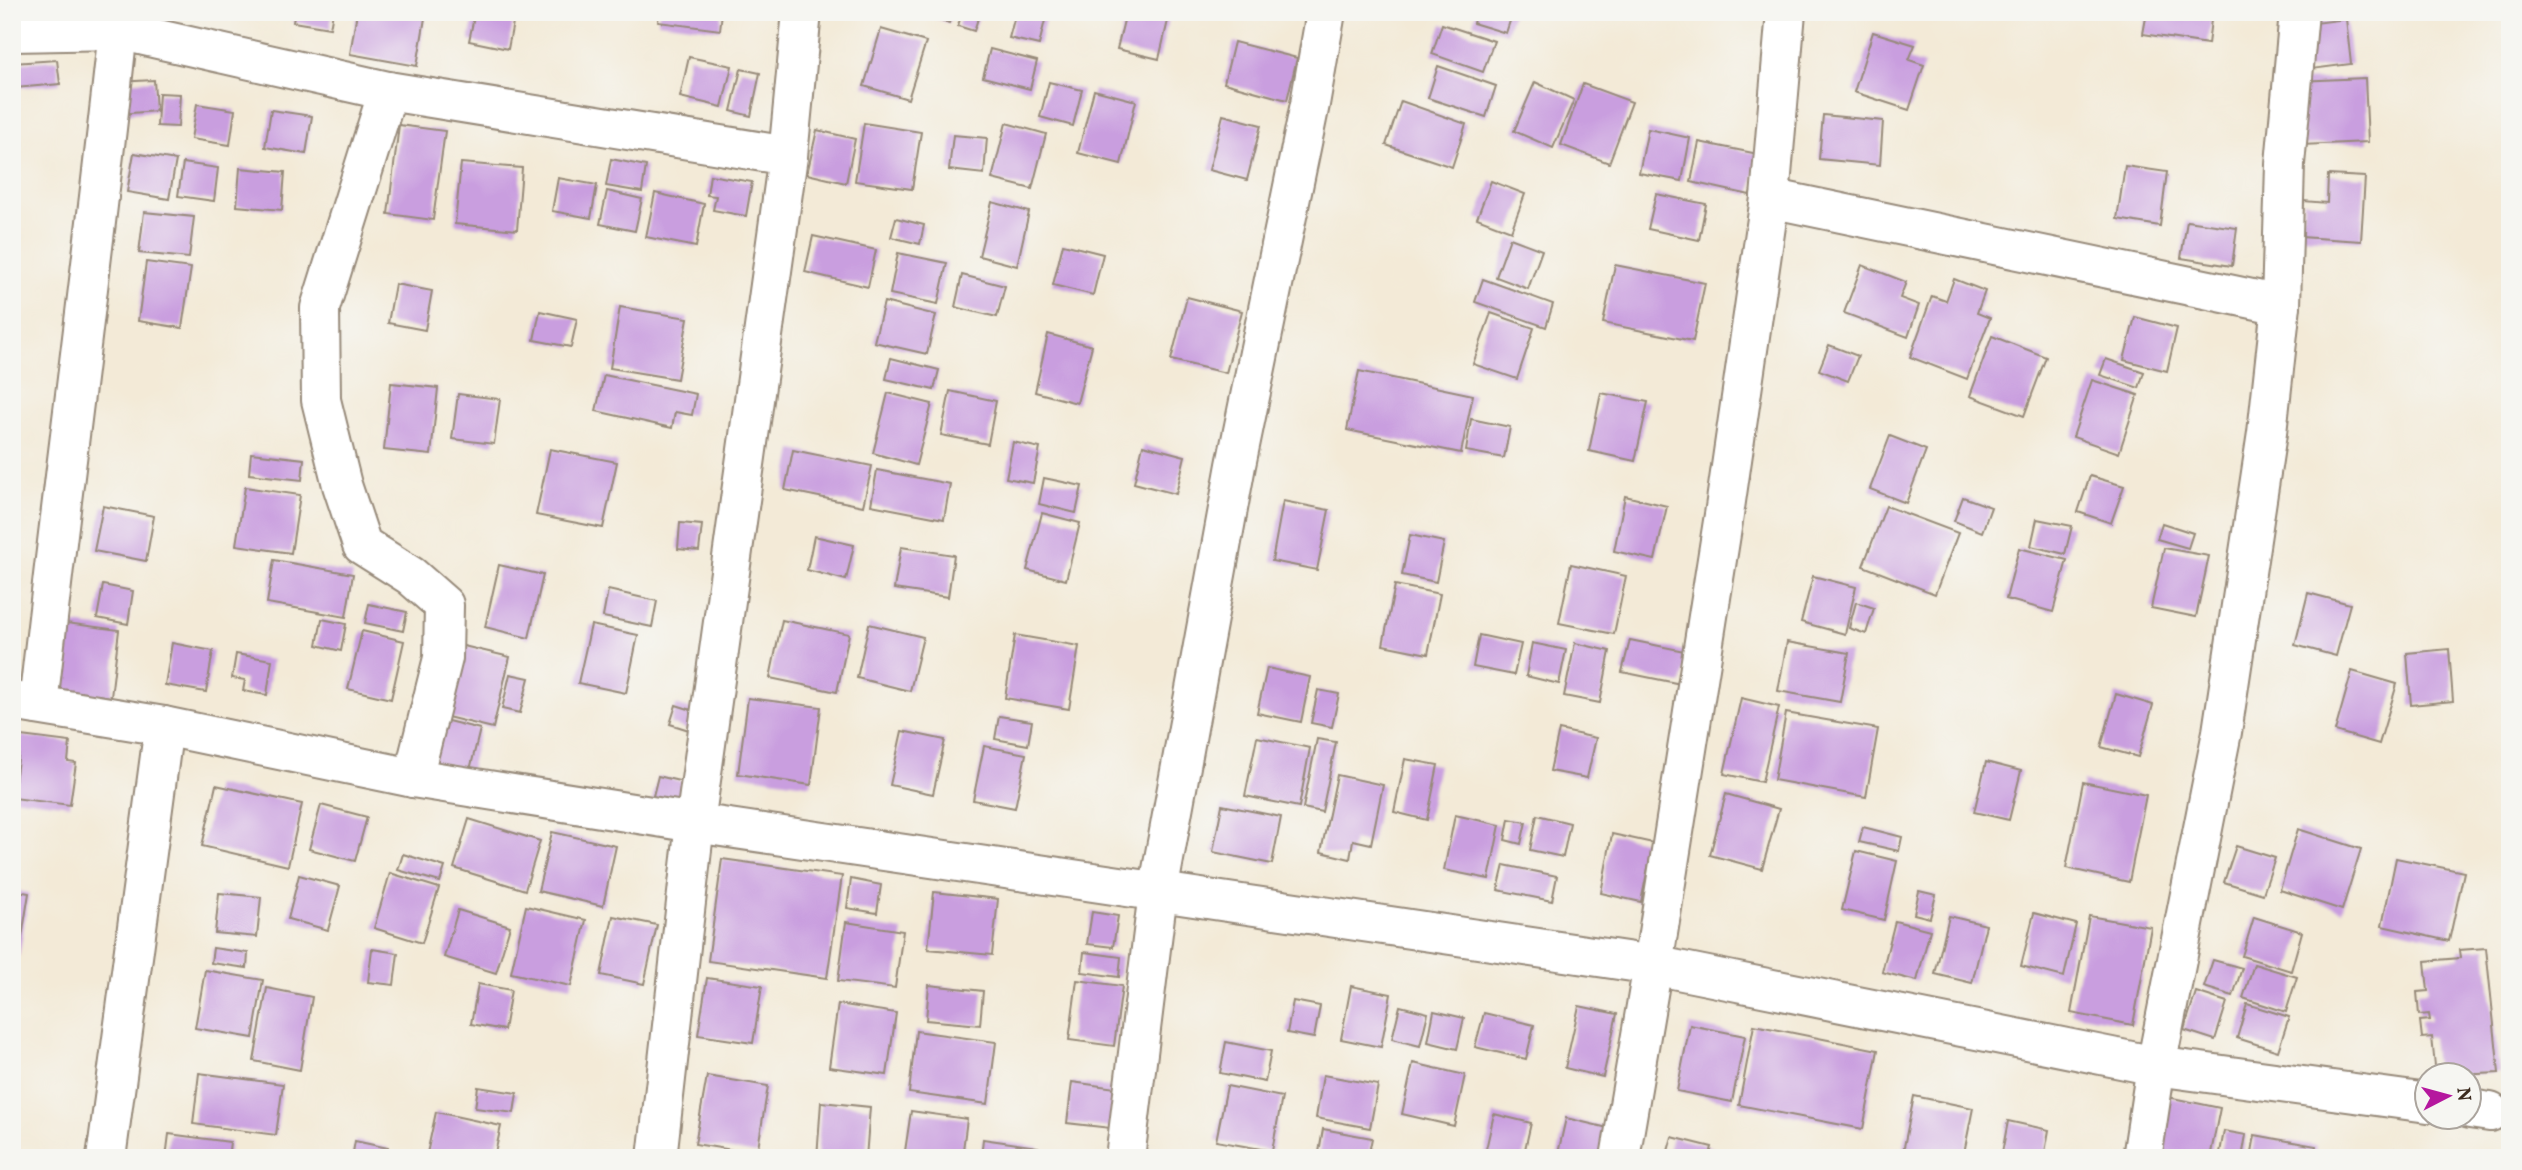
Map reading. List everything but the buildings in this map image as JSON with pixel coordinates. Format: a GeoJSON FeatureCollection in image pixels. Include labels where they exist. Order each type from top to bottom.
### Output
{"type":"FeatureCollection","features":[{"type":"Feature","properties":{"kind":"street"},"geometry":{"type":"LineString","coordinates":[[657,1158],[695,823],[788,156],[802,12]]}},
{"type":"Feature","properties":{"kind":"street"},"geometry":{"type":"LineString","coordinates":[[1125,1158],[1158,892],[1236,465],[1326,12]]}},
{"type":"Feature","properties":{"kind":"street"},"geometry":{"type":"LineString","coordinates":[[1620,1158],[1724,516],[1770,198],[1787,12]]}},
{"type":"Feature","properties":{"kind":"street"},"geometry":{"type":"LineString","coordinates":[[2142,1158],[2155,1066],[2222,732],[2267,433],[2281,306],[2285,164],[2299,12]]}},
{"type":"Feature","properties":{"kind":"street"},"geometry":{"type":"LineString","coordinates":[[12,32],[118,30],[388,91],[788,156]]}},
{"type":"Feature","properties":{"kind":"street"},"geometry":{"type":"LineString","coordinates":[[118,30],[94,249],[62,488],[25,703],[164,726],[413,778],[695,823],[1653,965],[2155,1066],[2414,1101]]}},
{"type":"Feature","properties":{"kind":"street"},"geometry":{"type":"LineString","coordinates":[[388,91],[320,307],[321,400],[342,485],[362,545],[411,576],[444,605],[443,658],[413,778]]}},
{"type":"Feature","properties":{"kind":"street"},"geometry":{"type":"LineString","coordinates":[[1770,198],[2281,306]]}},
{"type":"Feature","properties":{"kind":"street"},"geometry":{"type":"LineString","coordinates":[[106,1158],[164,726]]}}]}
